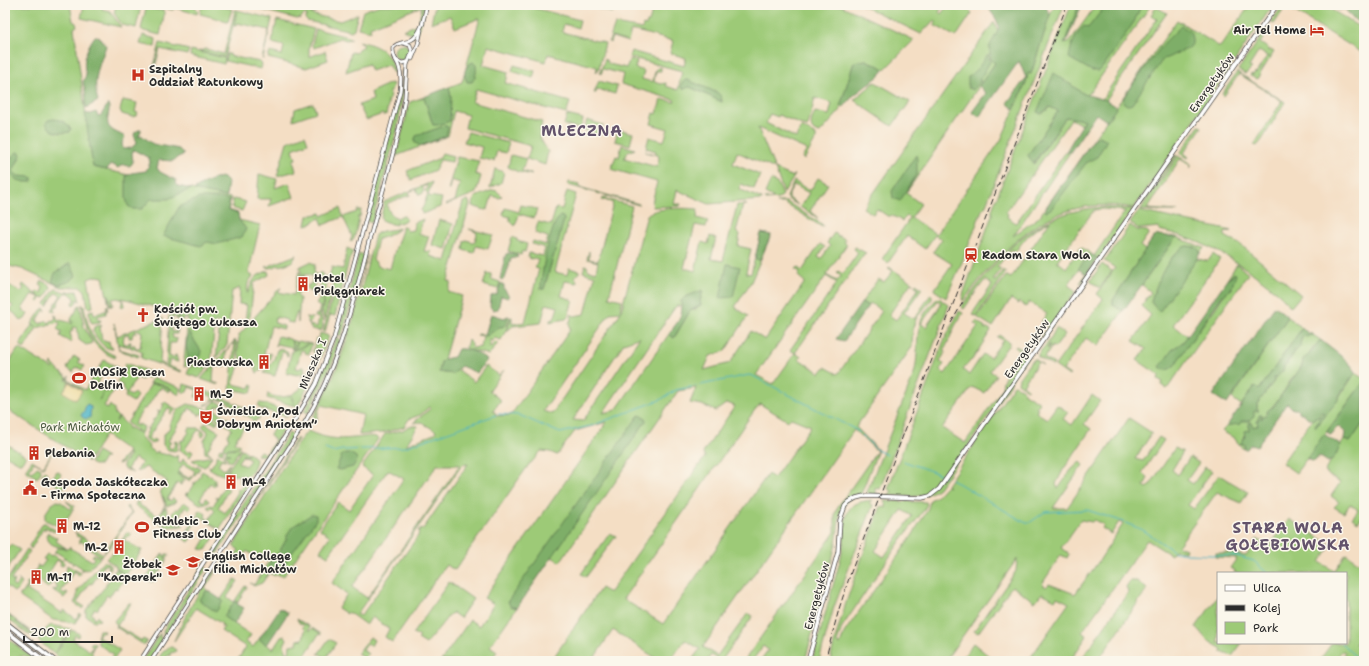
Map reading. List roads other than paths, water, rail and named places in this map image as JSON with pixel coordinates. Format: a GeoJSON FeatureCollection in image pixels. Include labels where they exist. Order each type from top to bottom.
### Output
{"type":"FeatureCollection","features":[{"type":"Feature","properties":{"kind":"main road","name":"Energetyków"},"geometry":{"type":"LineString","coordinates":[[808,661],[838,552],[840,520],[845,506],[849,502],[860,497],[922,498],[930,496],[939,489],[1277,5]]}},
{"type":"Feature","properties":{"kind":"main road"},"geometry":{"type":"LineString","coordinates":[[5,622],[55,661]]}},
{"type":"Feature","properties":{"kind":"main road"},"geometry":{"type":"LineString","coordinates":[[5,630],[45,661]]}},
{"type":"Feature","properties":{"kind":"street"},"geometry":{"type":"LineString","coordinates":[[423,23],[419,32],[413,39],[402,42],[393,48],[394,58],[402,63],[405,63],[414,55],[423,23],[427,5]]}},
{"type":"Feature","properties":{"kind":"street"},"geometry":{"type":"LineString","coordinates":[[402,42],[408,44],[412,48],[412,55],[408,61]]}},
{"type":"Feature","properties":{"kind":"street","name":"Mieszka I"},"geometry":{"type":"LineString","coordinates":[[140,661],[309,397],[321,372],[335,336],[400,91],[400,72],[394,58]]}},
{"type":"Feature","properties":{"kind":"street","name":"Mieszka I"},"geometry":{"type":"LineString","coordinates":[[151,661],[309,415],[329,374],[344,337],[398,132],[405,97],[406,68],[408,61]]}},
{"type":"Feature","properties":{"kind":"street"},"geometry":{"type":"LineString","coordinates":[[335,336],[341,338],[344,337]]}},
{"type":"Feature","properties":{"kind":"street"},"geometry":{"type":"LineString","coordinates":[[248,493],[253,494],[254,500]]}},
{"type":"Feature","properties":{"kind":"water"},"geometry":{"type":"Polygon","coordinates":[[[88,404],[91,407],[90,418],[86,419],[81,415],[88,404]]]}},
{"type":"Feature","properties":{"kind":"waterway"},"geometry":{"type":"LineString","coordinates":[[325,449],[333,452],[342,450],[405,447],[499,414],[519,415],[560,433],[591,426],[660,400],[676,390],[749,375],[858,431],[877,450],[887,455]]}},
{"type":"Feature","properties":{"kind":"waterway"},"geometry":{"type":"LineString","coordinates":[[903,461],[945,476]]}},
{"type":"Feature","properties":{"kind":"waterway"},"geometry":{"type":"LineString","coordinates":[[951,479],[1026,523],[1029,523],[1045,512],[1087,510],[1143,530],[1175,552],[1187,554],[1236,556],[1254,561],[1266,572]]}},
{"type":"Feature","properties":{"kind":"waterway"},"geometry":{"type":"LineString","coordinates":[[1342,644],[1360,661]]}},
{"type":"Feature","properties":{"kind":"railway"},"geometry":{"type":"LineString","coordinates":[[825,661],[851,572],[1067,5]]}},
{"type":"Feature","properties":{"kind":"railway"},"geometry":{"type":"LineString","coordinates":[[951,323],[963,302]]}},
{"type":"Feature","properties":{"kind":"place","name":"Air Tel Home"},"geometry":{"type":"Point","coordinates":[1317,30]}},
{"type":"Feature","properties":{"kind":"place","name":"Szpitalny Oddział Ratunkowy"},"geometry":{"type":"Point","coordinates":[138,75]}},
{"type":"Feature","properties":{"kind":"place","name":"Radom Stara Wola"},"geometry":{"type":"Point","coordinates":[971,255]}},
{"type":"Feature","properties":{"kind":"place","name":"Hotel Pielęgniarek"},"geometry":{"type":"Point","coordinates":[303,284]}},
{"type":"Feature","properties":{"kind":"place","name":"Kościół pw. Świętego Łukasza"},"geometry":{"type":"Point","coordinates":[143,315]}},
{"type":"Feature","properties":{"kind":"place","name":"Piastowska"},"geometry":{"type":"Point","coordinates":[264,362]}},
{"type":"Feature","properties":{"kind":"place","name":"MOSiR Basen Delfin"},"geometry":{"type":"Point","coordinates":[79,378]}},
{"type":"Feature","properties":{"kind":"place","name":"M-5"},"geometry":{"type":"Point","coordinates":[199,394]}},
{"type":"Feature","properties":{"kind":"place","name":"Świetlica „Pod Dobrym Aniołem”"},"geometry":{"type":"Point","coordinates":[206,417]}},
{"type":"Feature","properties":{"kind":"place","name":"Plebania"},"geometry":{"type":"Point","coordinates":[34,453]}},
{"type":"Feature","properties":{"kind":"place","name":"M-4"},"geometry":{"type":"Point","coordinates":[231,482]}},
{"type":"Feature","properties":{"kind":"place","name":"Gospoda Jaskółeczka - Firma Społeczna"},"geometry":{"type":"Point","coordinates":[30,488]}},
{"type":"Feature","properties":{"kind":"place","name":"M-12"},"geometry":{"type":"Point","coordinates":[62,526]}},
{"type":"Feature","properties":{"kind":"place","name":"Athletic - Fitness Club"},"geometry":{"type":"Point","coordinates":[142,527]}},
{"type":"Feature","properties":{"kind":"place","name":"M-2"},"geometry":{"type":"Point","coordinates":[119,547]}},
{"type":"Feature","properties":{"kind":"place","name":"English College - filia Michałów"},"geometry":{"type":"Point","coordinates":[193,562]}},
{"type":"Feature","properties":{"kind":"place","name":"Żłobek \"Kacperek\""},"geometry":{"type":"Point","coordinates":[173,570]}},
{"type":"Feature","properties":{"kind":"place","name":"M-11"},"geometry":{"type":"Point","coordinates":[36,577]}},
{"type":"Feature","properties":{"kind":"district","name":"MLECZNA"},"geometry":{"type":"Point","coordinates":[582,131]}},
{"type":"Feature","properties":{"kind":"district","name":"STARA WOLA GOŁĘBIOWSKA"},"geometry":{"type":"Point","coordinates":[1288,536]}},
{"type":"Feature","properties":{"kind":"park label","name":"Park Michałów"},"geometry":{"type":"Point","coordinates":[80,427]}}]}
